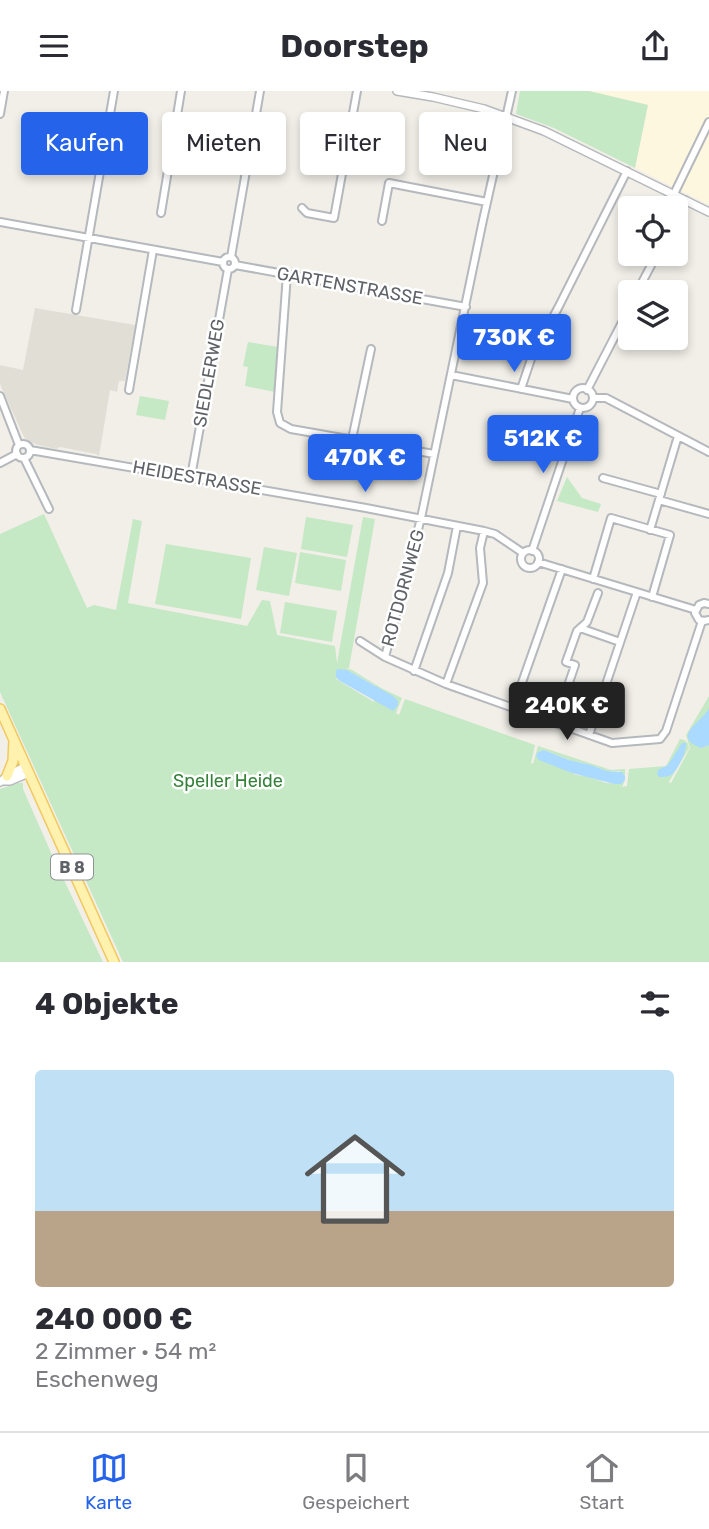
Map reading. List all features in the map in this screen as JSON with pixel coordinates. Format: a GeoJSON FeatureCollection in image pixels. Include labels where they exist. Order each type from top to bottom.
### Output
{"type":"FeatureCollection","features":[{"type":"Feature","properties":{"kind":"main road","name":"B 8"},"geometry":{"type":"LineString","coordinates":[[0,709],[114,962]]}},
{"type":"Feature","properties":{"kind":"main road"},"geometry":{"type":"LineString","coordinates":[[3,779],[13,761],[14,739]]}},
{"type":"Feature","properties":{"kind":"street"},"geometry":{"type":"LineString","coordinates":[[0,114],[4,91]]}},
{"type":"Feature","properties":{"kind":"street"},"geometry":{"type":"LineString","coordinates":[[76,310],[114,91]]}},
{"type":"Feature","properties":{"kind":"street"},"geometry":{"type":"LineString","coordinates":[[161,213],[181,91]]}},
{"type":"Feature","properties":{"kind":"street"},"geometry":{"type":"LineString","coordinates":[[223,262],[228,269],[235,265],[231,257],[260,91]]}},
{"type":"Feature","properties":{"kind":"street"},"geometry":{"type":"LineString","coordinates":[[302,208],[307,213],[334,218],[357,91]]}},
{"type":"Feature","properties":{"kind":"street"},"geometry":{"type":"LineString","coordinates":[[397,91],[462,103],[492,112]]}},
{"type":"Feature","properties":{"kind":"street","name":"ROTDORNWEG"},"geometry":{"type":"LineString","coordinates":[[507,112],[512,91]]}},
{"type":"Feature","properties":{"kind":"street"},"geometry":{"type":"LineString","coordinates":[[512,118],[544,131],[678,196]]}},
{"type":"Feature","properties":{"kind":"street"},"geometry":{"type":"LineString","coordinates":[[674,194],[709,122]]}},
{"type":"Feature","properties":{"kind":"street"},"geometry":{"type":"LineString","coordinates":[[521,389],[532,356],[627,171]]}},
{"type":"Feature","properties":{"kind":"street","name":"ROTDORNWEG"},"geometry":{"type":"LineString","coordinates":[[385,657],[421,518],[493,175]]}},
{"type":"Feature","properties":{"kind":"street"},"geometry":{"type":"LineString","coordinates":[[382,221],[389,183],[487,202]]}},
{"type":"Feature","properties":{"kind":"street"},"geometry":{"type":"LineString","coordinates":[[688,202],[709,212]]}},
{"type":"Feature","properties":{"kind":"street"},"geometry":{"type":"LineString","coordinates":[[0,222],[223,262]]}},
{"type":"Feature","properties":{"kind":"street"},"geometry":{"type":"LineString","coordinates":[[129,390],[153,250]]}},
{"type":"Feature","properties":{"kind":"street"},"geometry":{"type":"LineString","coordinates":[[223,262],[227,257],[231,257]]}},
{"type":"Feature","properties":{"kind":"street","name":"GARTENSTRASSE"},"geometry":{"type":"LineString","coordinates":[[235,265],[466,307]]}},
{"type":"Feature","properties":{"kind":"street","name":"SIEDLERWEG"},"geometry":{"type":"LineString","coordinates":[[191,477],[228,269]]}},
{"type":"Feature","properties":{"kind":"street"},"geometry":{"type":"LineString","coordinates":[[287,274],[277,412],[280,423],[291,429],[434,454]]}},
{"type":"Feature","properties":{"kind":"street"},"geometry":{"type":"LineString","coordinates":[[587,390],[618,330]]}},
{"type":"Feature","properties":{"kind":"street"},"geometry":{"type":"LineString","coordinates":[[352,439],[371,349]]}},
{"type":"Feature","properties":{"kind":"street"},"geometry":{"type":"LineString","coordinates":[[451,375],[573,399]]}},
{"type":"Feature","properties":{"kind":"street"},"geometry":{"type":"LineString","coordinates":[[581,389],[591,393],[593,398],[589,406],[583,408],[575,404],[573,399],[575,392],[581,389]]}},
{"type":"Feature","properties":{"kind":"street"},"geometry":{"type":"LineString","coordinates":[[0,396],[19,445],[16,448],[49,509]]}},
{"type":"Feature","properties":{"kind":"street"},"geometry":{"type":"LineString","coordinates":[[593,398],[606,398],[709,451]]}},
{"type":"Feature","properties":{"kind":"street"},"geometry":{"type":"LineString","coordinates":[[532,551],[580,408]]}},
{"type":"Feature","properties":{"kind":"street"},"geometry":{"type":"LineString","coordinates":[[650,530],[678,436]]}},
{"type":"Feature","properties":{"kind":"street","name":"HEIDESTRASSE"},"geometry":{"type":"LineString","coordinates":[[19,445],[26,445],[30,450],[484,531],[495,534],[523,553],[521,559],[524,566],[532,568],[538,562],[696,610]]}},
{"type":"Feature","properties":{"kind":"street"},"geometry":{"type":"LineString","coordinates":[[0,463],[28,456],[30,450]]}},
{"type":"Feature","properties":{"kind":"street"},"geometry":{"type":"LineString","coordinates":[[603,478],[709,514]]}},
{"type":"Feature","properties":{"kind":"street"},"geometry":{"type":"LineString","coordinates":[[593,579],[611,518],[670,535],[652,597]]}},
{"type":"Feature","properties":{"kind":"street","name":"ROTDORNWEG"},"geometry":{"type":"LineString","coordinates":[[414,671],[449,573],[457,526]]}},
{"type":"Feature","properties":{"kind":"street"},"geometry":{"type":"LineString","coordinates":[[446,684],[483,583],[480,548],[484,531]]}},
{"type":"Feature","properties":{"kind":"street"},"geometry":{"type":"LineString","coordinates":[[523,553],[532,551],[537,554],[538,562]]}},
{"type":"Feature","properties":{"kind":"street"},"geometry":{"type":"LineString","coordinates":[[513,708],[562,569]]}},
{"type":"Feature","properties":{"kind":"street"},"geometry":{"type":"LineString","coordinates":[[589,735],[637,592]]}},
{"type":"Feature","properties":{"kind":"street"},"geometry":{"type":"LineString","coordinates":[[546,720],[554,700],[562,703],[575,664],[566,662],[577,631],[587,622],[598,593]]}},
{"type":"Feature","properties":{"kind":"street"},"geometry":{"type":"LineString","coordinates":[[705,621],[697,618],[696,610],[701,604],[709,604]]}},
{"type":"Feature","properties":{"kind":"street","name":"ROTDORNWEG"},"geometry":{"type":"LineString","coordinates":[[360,641],[385,657],[446,684],[612,743],[660,739],[666,731],[705,621]]}},
{"type":"Feature","properties":{"kind":"street"},"geometry":{"type":"LineString","coordinates":[[580,628],[620,642]]}},
{"type":"Feature","properties":{"kind":"street"},"geometry":{"type":"LineString","coordinates":[[3,779],[28,769]]}},
{"type":"Feature","properties":{"kind":"shaded area"},"geometry":{"type":"Polygon","coordinates":[[[589,91],[709,91],[709,205],[635,168],[648,105],[589,91]]]}},
{"type":"Feature","properties":{"kind":"shaded area"},"geometry":{"type":"Polygon","coordinates":[[[35,308],[135,325],[137,328],[125,381],[119,381],[117,392],[110,390],[99,456],[28,441],[0,384],[0,365],[23,370],[35,308]]]}},
{"type":"Feature","properties":{"kind":"green space"},"geometry":{"type":"Polygon","coordinates":[[[520,91],[589,91],[648,105],[635,168],[554,128],[516,114],[520,91]]]}},
{"type":"Feature","properties":{"kind":"green space"},"geometry":{"type":"Polygon","coordinates":[[[248,342],[278,347],[275,392],[245,386],[248,367],[243,366],[248,342]]]}},
{"type":"Feature","properties":{"kind":"green space"},"geometry":{"type":"Polygon","coordinates":[[[140,396],[169,401],[165,420],[136,415],[140,396]]]}},
{"type":"Feature","properties":{"kind":"green space"},"geometry":{"type":"Polygon","coordinates":[[[567,477],[582,498],[601,504],[598,512],[557,501],[567,477]]]}},
{"type":"Feature","properties":{"kind":"green space","name":"Speller Heide"},"geometry":{"type":"Polygon","coordinates":[[[44,514],[87,608],[94,605],[116,610],[133,519],[142,521],[128,603],[247,626],[262,600],[270,601],[277,635],[335,646],[337,663],[363,517],[375,519],[349,668],[346,668],[402,698],[396,713],[399,715],[405,699],[535,745],[533,764],[538,746],[611,770],[625,769],[625,776],[620,771],[607,771],[544,750],[538,752],[576,775],[606,783],[619,784],[625,780],[622,787],[627,786],[629,769],[666,766],[682,739],[689,748],[670,780],[671,783],[690,748],[686,735],[709,696],[709,962],[123,962],[0,692],[0,534],[44,514]],[[347,670],[336,679],[374,702],[376,686],[347,670]]]}},
{"type":"Feature","properties":{"kind":"green space"},"geometry":{"type":"Polygon","coordinates":[[[306,517],[353,525],[347,557],[301,549],[306,517]]]}},
{"type":"Feature","properties":{"kind":"green space"},"geometry":{"type":"Polygon","coordinates":[[[166,544],[251,558],[241,619],[155,604],[166,544]]]}},
{"type":"Feature","properties":{"kind":"green space"},"geometry":{"type":"Polygon","coordinates":[[[264,547],[297,553],[289,596],[256,590],[264,547]]]}},
{"type":"Feature","properties":{"kind":"green space"},"geometry":{"type":"Polygon","coordinates":[[[300,552],[346,560],[341,591],[295,583],[300,552]]]}},
{"type":"Feature","properties":{"kind":"green space"},"geometry":{"type":"Polygon","coordinates":[[[285,602],[337,611],[332,642],[280,633],[285,602]]]}},
{"type":"Feature","properties":{"kind":"green space"},"geometry":{"type":"Polygon","coordinates":[[[23,783],[23,789],[52,855],[103,962],[0,962],[0,789],[23,783]]]}},
{"type":"Feature","properties":{"kind":"water"},"geometry":{"type":"Polygon","coordinates":[[[337,669],[347,670],[393,696],[398,705],[393,711],[340,681],[336,676],[337,669]]]}},
{"type":"Feature","properties":{"kind":"water"},"geometry":{"type":"Polygon","coordinates":[[[709,708],[709,745],[701,748],[688,739],[688,734],[709,708]]]}},
{"type":"Feature","properties":{"kind":"water"},"geometry":{"type":"Polygon","coordinates":[[[682,743],[686,743],[685,751],[676,769],[671,775],[659,777],[658,770],[668,765],[682,743]]]}},
{"type":"Feature","properties":{"kind":"water"},"geometry":{"type":"Polygon","coordinates":[[[544,750],[607,771],[622,772],[625,780],[621,784],[614,784],[572,773],[539,760],[536,756],[538,752],[544,750]]]}}]}
